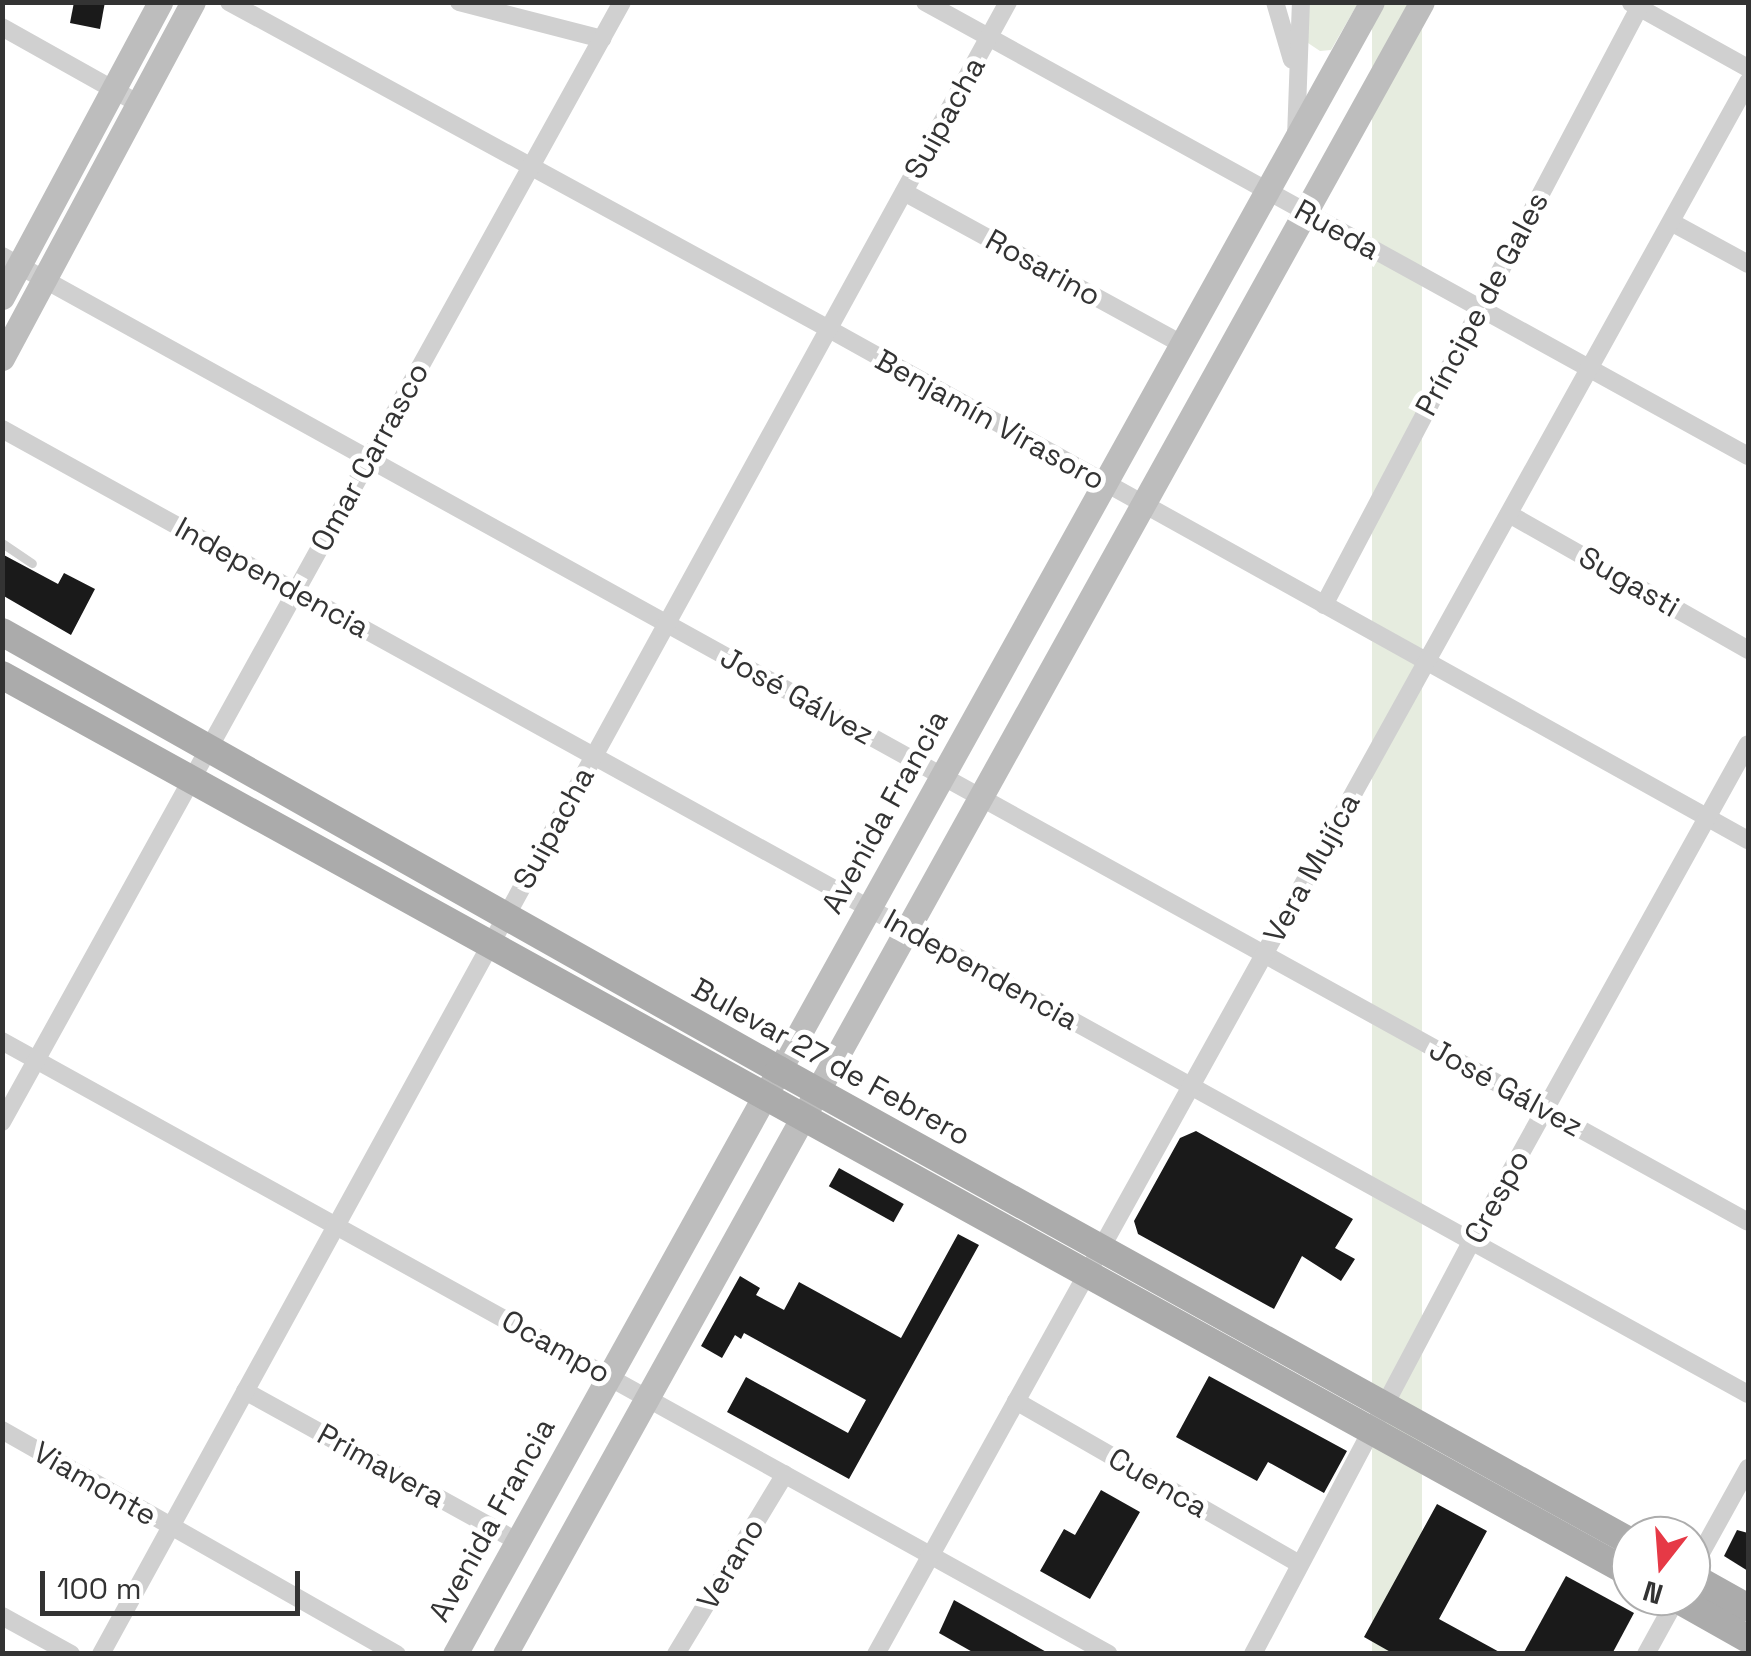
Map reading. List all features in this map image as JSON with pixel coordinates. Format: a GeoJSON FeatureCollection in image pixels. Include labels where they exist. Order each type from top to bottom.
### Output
{"type":"FeatureCollection","features":[{"type":"Feature","properties":{"kind":"main road"},"geometry":{"type":"LineString","coordinates":[[2,298],[11,261],[114,90],[160,2]]}},
{"type":"Feature","properties":{"kind":"main road"},"geometry":{"type":"LineString","coordinates":[[2,358],[193,2]]}},
{"type":"Feature","properties":{"kind":"main road","name":"Avenida Francia"},"geometry":{"type":"LineString","coordinates":[[455,1654],[1372,2]]}},
{"type":"Feature","properties":{"kind":"main road"},"geometry":{"type":"LineString","coordinates":[[505,1654],[1422,2]]}},
{"type":"Feature","properties":{"kind":"main road","name":"Bulevar 27 de Febrero"},"geometry":{"type":"LineString","coordinates":[[2,632],[779,1070],[1094,1261],[1380,1420],[1611,1562]]}},
{"type":"Feature","properties":{"kind":"main road","name":"Bulevar 27 de Febrero"},"geometry":{"type":"LineString","coordinates":[[2,674],[764,1097],[1094,1261]]}},
{"type":"Feature","properties":{"kind":"main road","name":"Bulevar 27 de Febrero"},"geometry":{"type":"LineString","coordinates":[[1380,1420],[1611,1532]]}},
{"type":"Feature","properties":{"kind":"main road"},"geometry":{"type":"LineString","coordinates":[[1711,1596],[1748,1608]]}},
{"type":"Feature","properties":{"kind":"main road"},"geometry":{"type":"LineString","coordinates":[[1711,1609],[1748,1638]]}},
{"type":"Feature","properties":{"kind":"street","name":"Benjamín Virasoro"},"geometry":{"type":"LineString","coordinates":[[229,2],[829,329],[1748,840]]}},
{"type":"Feature","properties":{"kind":"street"},"geometry":{"type":"LineString","coordinates":[[458,2],[602,38]]}},
{"type":"Feature","properties":{"kind":"street","name":"Omar Carrasco"},"geometry":{"type":"LineString","coordinates":[[2,1122],[622,2]]}},
{"type":"Feature","properties":{"kind":"street","name":"Rueda"},"geometry":{"type":"LineString","coordinates":[[926,2],[1748,456]]}},
{"type":"Feature","properties":{"kind":"street","name":"Suipacha"},"geometry":{"type":"LineString","coordinates":[[101,1654],[1008,2]]}},
{"type":"Feature","properties":{"kind":"street"},"geometry":{"type":"LineString","coordinates":[[1274,2],[1295,70]]}},
{"type":"Feature","properties":{"kind":"street"},"geometry":{"type":"LineString","coordinates":[[1296,139],[1295,70],[1301,2]]}},
{"type":"Feature","properties":{"kind":"street"},"geometry":{"type":"LineString","coordinates":[[1637,4],[1748,68]]}},
{"type":"Feature","properties":{"kind":"street","name":"Príncipe de Gales"},"geometry":{"type":"LineString","coordinates":[[1324,605],[1637,4]]}},
{"type":"Feature","properties":{"kind":"street"},"geometry":{"type":"LineString","coordinates":[[2,27],[138,104]]}},
{"type":"Feature","properties":{"kind":"street","name":"Vera Mujíca"},"geometry":{"type":"LineString","coordinates":[[876,1654],[1748,82]]}},
{"type":"Feature","properties":{"kind":"street","name":"Rosarino"},"geometry":{"type":"LineString","coordinates":[[904,192],[1182,344]]}},
{"type":"Feature","properties":{"kind":"street"},"geometry":{"type":"LineString","coordinates":[[1670,222],[1748,264]]}},
{"type":"Feature","properties":{"kind":"street","name":"José Gálvez"},"geometry":{"type":"LineString","coordinates":[[11,261],[1748,1222]]}},
{"type":"Feature","properties":{"kind":"street","name":"Independencia"},"geometry":{"type":"LineString","coordinates":[[2,430],[1748,1394]]}},
{"type":"Feature","properties":{"kind":"street","name":"Sugasti"},"geometry":{"type":"LineString","coordinates":[[1509,514],[1748,650]]}},
{"type":"Feature","properties":{"kind":"street","name":"Crespo"},"geometry":{"type":"LineString","coordinates":[[1253,1654],[1472,1241],[1748,744]]}},
{"type":"Feature","properties":{"kind":"street","name":"Ocampo"},"geometry":{"type":"LineString","coordinates":[[2,1042],[931,1555],[1074,1645],[1109,1654]]}},
{"type":"Feature","properties":{"kind":"street","name":"Primavera"},"geometry":{"type":"LineString","coordinates":[[245,1390],[517,1541]]}},
{"type":"Feature","properties":{"kind":"street","name":"Cuenca"},"geometry":{"type":"LineString","coordinates":[[1016,1401],[1300,1564]]}},
{"type":"Feature","properties":{"kind":"street","name":"Viamonte"},"geometry":{"type":"LineString","coordinates":[[2,1430],[397,1654]]}},
{"type":"Feature","properties":{"kind":"street"},"geometry":{"type":"LineString","coordinates":[[1711,1535],[1748,1468]]}},
{"type":"Feature","properties":{"kind":"street","name":"Verano"},"geometry":{"type":"LineString","coordinates":[[676,1654],[785,1474]]}},
{"type":"Feature","properties":{"kind":"street"},"geometry":{"type":"LineString","coordinates":[[2,1616],[71,1654]]}},
{"type":"Feature","properties":{"kind":"street"},"geometry":{"type":"LineString","coordinates":[[1646,1654],[1666,1616]]}},
{"type":"Feature","properties":{"kind":"lane"},"geometry":{"type":"LineString","coordinates":[[2,543],[32,563]]}},
{"type":"Feature","properties":{"kind":"shaded area"},"geometry":{"type":"Polygon","coordinates":[[[1307,3],[1358,3],[1331,50],[1320,51],[1308,43],[1307,3]]]}},
{"type":"Feature","properties":{"kind":"shaded area"},"geometry":{"type":"Polygon","coordinates":[[[1372,3],[1422,3],[1422,1654],[1372,1654],[1372,3]]]}},
{"type":"Feature","properties":{"kind":"building"},"geometry":{"type":"Polygon","coordinates":[[[74,2],[105,2],[100,29],[70,23],[74,2]]]}},
{"type":"Feature","properties":{"kind":"building"},"geometry":{"type":"Polygon","coordinates":[[[2,554],[58,584],[64,573],[95,589],[71,635],[2,595],[2,554]]]}},
{"type":"Feature","properties":{"kind":"building"},"geometry":{"type":"Polygon","coordinates":[[[1196,1131],[1353,1219],[1335,1248],[1355,1259],[1341,1281],[1302,1256],[1274,1309],[1138,1234],[1134,1221],[1180,1138],[1196,1131]]]}},
{"type":"Feature","properties":{"kind":"building"},"geometry":{"type":"Polygon","coordinates":[[[839,1168],[904,1204],[894,1222],[829,1186],[839,1168]]]}},
{"type":"Feature","properties":{"kind":"building"},"geometry":{"type":"Polygon","coordinates":[[[958,1234],[979,1245],[849,1479],[727,1412],[746,1377],[848,1433],[866,1400],[744,1333],[741,1339],[735,1335],[722,1358],[701,1346],[740,1276],[760,1288],[756,1295],[784,1310],[799,1282],[901,1338],[958,1234]]]}},
{"type":"Feature","properties":{"kind":"building"},"geometry":{"type":"Polygon","coordinates":[[[1209,1376],[1347,1451],[1324,1493],[1268,1462],[1257,1481],[1176,1437],[1209,1376]]]}},
{"type":"Feature","properties":{"kind":"building"},"geometry":{"type":"Polygon","coordinates":[[[1101,1490],[1140,1512],[1090,1599],[1040,1571],[1064,1529],[1075,1535],[1101,1490]]]}},
{"type":"Feature","properties":{"kind":"building"},"geometry":{"type":"Polygon","coordinates":[[[1437,1504],[1487,1531],[1439,1619],[1503,1654],[1394,1654],[1364,1637],[1437,1504]]]}},
{"type":"Feature","properties":{"kind":"building"},"geometry":{"type":"Polygon","coordinates":[[[1737,1530],[1748,1533],[1748,1571],[1724,1556],[1737,1530]]]}},
{"type":"Feature","properties":{"kind":"building"},"geometry":{"type":"Polygon","coordinates":[[[1566,1576],[1611,1600],[1611,1616],[1632,1616],[1612,1654],[1523,1654],[1566,1576]]]}},
{"type":"Feature","properties":{"kind":"building"},"geometry":{"type":"Polygon","coordinates":[[[954,1600],[1050,1654],[976,1654],[939,1633],[954,1600]]]}}]}
